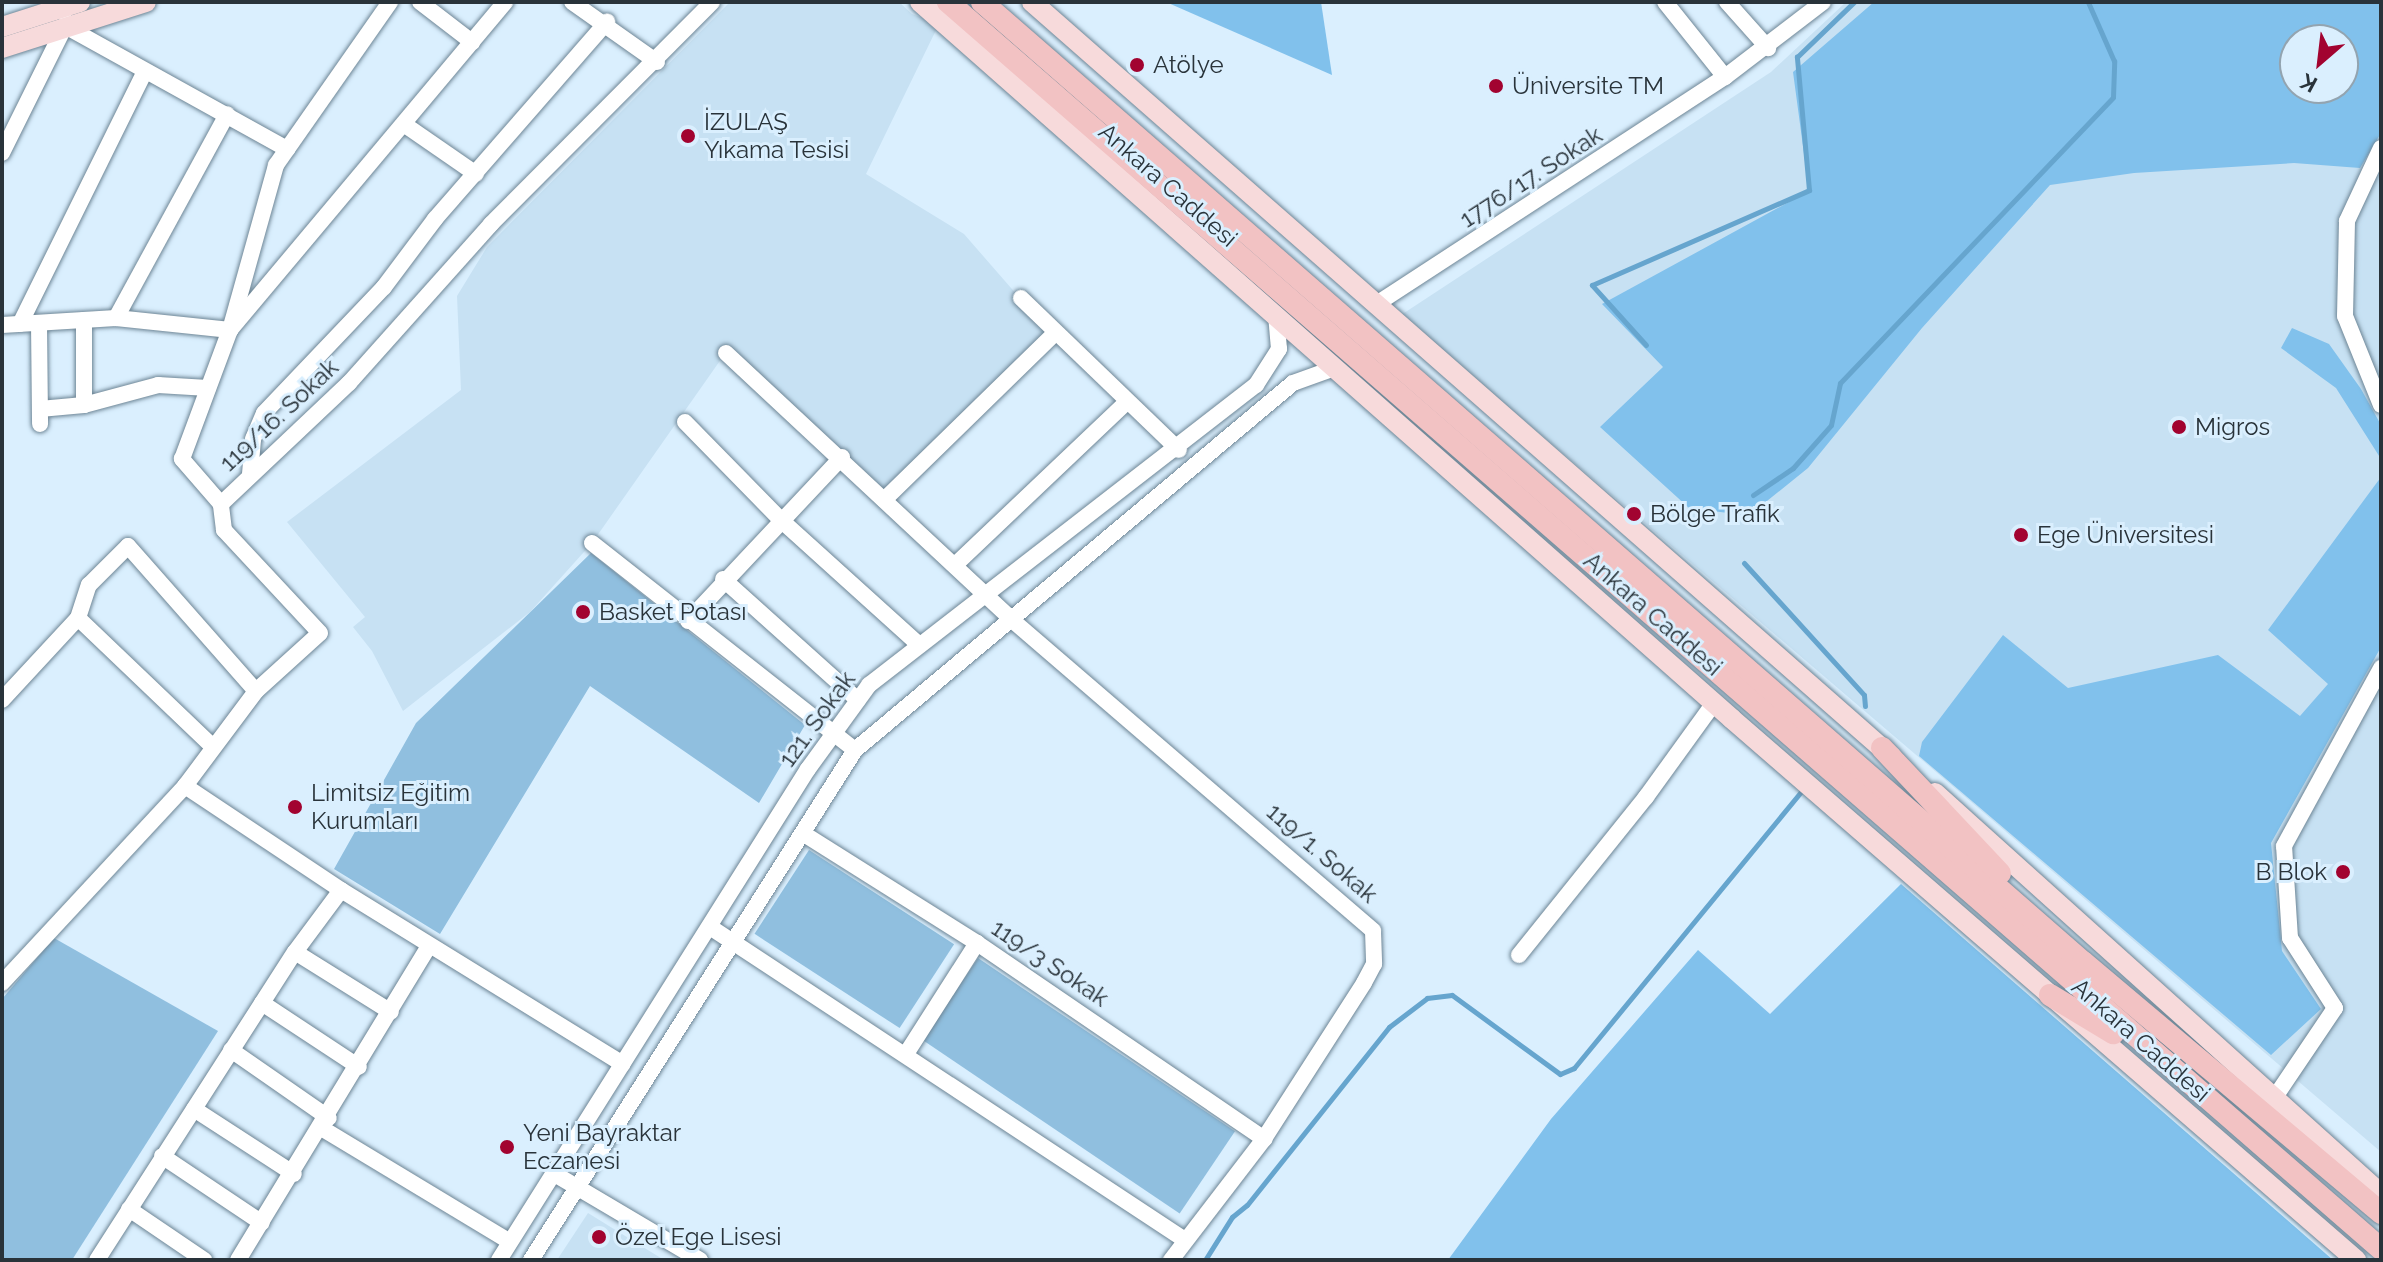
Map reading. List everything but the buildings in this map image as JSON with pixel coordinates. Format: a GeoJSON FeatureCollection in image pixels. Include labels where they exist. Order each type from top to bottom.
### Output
{"type":"FeatureCollection","features":[{"type":"Feature","properties":{"kind":"highway","name":"Ankara Caddesi"},"geometry":{"type":"LineString","coordinates":[[948,2],[1393,394],[2166,1064]]}},
{"type":"Feature","properties":{"kind":"highway","name":"Ankara Caddesi"},"geometry":{"type":"LineString","coordinates":[[982,2],[2083,962],[2381,1213]]}},
{"type":"Feature","properties":{"kind":"highway"},"geometry":{"type":"LineString","coordinates":[[1882,748],[2083,962]]}},
{"type":"Feature","properties":{"kind":"highway"},"geometry":{"type":"LineString","coordinates":[[2050,995],[2166,1064],[2381,1249]]}},
{"type":"Feature","properties":{"kind":"main road"},"geometry":{"type":"LineString","coordinates":[[2,48],[146,2]]}},
{"type":"Feature","properties":{"kind":"main road","name":"Ankara Caddesi"},"geometry":{"type":"LineString","coordinates":[[920,2],[1714,703],[2356,1260]]}},
{"type":"Feature","properties":{"kind":"main road","name":"Ankara Caddesi"},"geometry":{"type":"LineString","coordinates":[[1032,2],[1882,748],[2014,859],[2273,1100],[2381,1194]]}},
{"type":"Feature","properties":{"kind":"main road"},"geometry":{"type":"LineString","coordinates":[[2,27],[72,3]]}},
{"type":"Feature","properties":{"kind":"street"},"geometry":{"type":"LineString","coordinates":[[221,504],[182,459],[230,330],[276,165],[390,2]]}},
{"type":"Feature","properties":{"kind":"street"},"geometry":{"type":"LineString","coordinates":[[420,2],[472,42]]}},
{"type":"Feature","properties":{"kind":"street"},"geometry":{"type":"LineString","coordinates":[[230,330],[505,2]]}},
{"type":"Feature","properties":{"kind":"street"},"geometry":{"type":"LineString","coordinates":[[572,2],[607,22],[657,62]]}},
{"type":"Feature","properties":{"kind":"street","name":"119/16. Sokak"},"geometry":{"type":"LineString","coordinates":[[2,983],[185,786],[256,691],[320,633],[224,530],[221,504],[349,383],[491,224],[657,62],[712,2]]}},
{"type":"Feature","properties":{"kind":"street"},"geometry":{"type":"LineString","coordinates":[[1665,2],[1725,77]]}},
{"type":"Feature","properties":{"kind":"street"},"geometry":{"type":"LineString","coordinates":[[1727,2],[1768,48]]}},
{"type":"Feature","properties":{"kind":"street","name":"1776/17. Sokak"},"geometry":{"type":"LineString","coordinates":[[1378,303],[1768,48],[1823,2]]}},
{"type":"Feature","properties":{"kind":"street"},"geometry":{"type":"LineString","coordinates":[[2,153],[67,27],[72,3]]}},
{"type":"Feature","properties":{"kind":"street"},"geometry":{"type":"LineString","coordinates":[[250,474],[253,439],[264,413],[384,287],[607,22]]}},
{"type":"Feature","properties":{"kind":"street"},"geometry":{"type":"LineString","coordinates":[[67,27],[287,149]]}},
{"type":"Feature","properties":{"kind":"street"},"geometry":{"type":"LineString","coordinates":[[20,324],[145,71]]}},
{"type":"Feature","properties":{"kind":"street"},"geometry":{"type":"LineString","coordinates":[[116,318],[227,114]]}},
{"type":"Feature","properties":{"kind":"street"},"geometry":{"type":"LineString","coordinates":[[405,125],[476,174]]}},
{"type":"Feature","properties":{"kind":"street"},"geometry":{"type":"LineString","coordinates":[[2381,148],[2347,221],[2345,316],[2381,405]]}},
{"type":"Feature","properties":{"kind":"street"},"geometry":{"type":"LineString","coordinates":[[1021,298],[1054,334],[1179,450]]}},
{"type":"Feature","properties":{"kind":"street","name":"121. Sokak"},"geometry":{"type":"LineString","coordinates":[[499,1260],[833,734],[858,700],[919,645],[1179,450],[1272,366],[1279,349],[1276,314]]}},
{"type":"Feature","properties":{"kind":"street"},"geometry":{"type":"LineString","coordinates":[[2,325],[116,318],[230,330]]}},
{"type":"Feature","properties":{"kind":"street"},"geometry":{"type":"LineString","coordinates":[[84,320],[84,405]]}},
{"type":"Feature","properties":{"kind":"street"},"geometry":{"type":"LineString","coordinates":[[39,323],[40,416],[158,385],[208,388]]}},
{"type":"Feature","properties":{"kind":"street"},"geometry":{"type":"LineString","coordinates":[[884,500],[1054,334]]}},
{"type":"Feature","properties":{"kind":"street","name":"119/1. Sokak"},"geometry":{"type":"LineString","coordinates":[[726,353],[842,457],[1012,620],[1373,931],[1374,964],[1364,983],[1264,1139],[1171,1260]]}},
{"type":"Feature","properties":{"kind":"street","name":"121. Sokak"},"geometry":{"type":"LineString","coordinates":[[531,1260],[855,750],[1293,383],[1335,368]]}},
{"type":"Feature","properties":{"kind":"street"},"geometry":{"type":"LineString","coordinates":[[955,565],[1126,403]]}},
{"type":"Feature","properties":{"kind":"street"},"geometry":{"type":"LineString","coordinates":[[685,422],[782,521],[919,645]]}},
{"type":"Feature","properties":{"kind":"street"},"geometry":{"type":"LineString","coordinates":[[688,621],[723,579],[842,457]]}},
{"type":"Feature","properties":{"kind":"street"},"geometry":{"type":"LineString","coordinates":[[592,543],[855,750]]}},
{"type":"Feature","properties":{"kind":"street"},"geometry":{"type":"LineString","coordinates":[[2,700],[78,618],[89,585],[128,546],[256,691]]}},
{"type":"Feature","properties":{"kind":"street"},"geometry":{"type":"LineString","coordinates":[[723,579],[858,700]]}},
{"type":"Feature","properties":{"kind":"street"},"geometry":{"type":"LineString","coordinates":[[78,618],[212,746]]}},
{"type":"Feature","properties":{"kind":"street"},"geometry":{"type":"LineString","coordinates":[[2273,1100],[2335,1008],[2290,938],[2284,846],[2381,668]]}},
{"type":"Feature","properties":{"kind":"street"},"geometry":{"type":"LineString","coordinates":[[1519,955],[1646,797],[1714,703]]}},
{"type":"Feature","properties":{"kind":"street"},"geometry":{"type":"LineString","coordinates":[[185,786],[429,946],[623,1064]]}},
{"type":"Feature","properties":{"kind":"street","name":"119/3 Sokak"},"geometry":{"type":"LineString","coordinates":[[804,834],[977,943],[1264,1139]]}},
{"type":"Feature","properties":{"kind":"street"},"geometry":{"type":"LineString","coordinates":[[98,1260],[295,952],[341,890]]}},
{"type":"Feature","properties":{"kind":"street"},"geometry":{"type":"LineString","coordinates":[[710,927],[1185,1240]]}},
{"type":"Feature","properties":{"kind":"street"},"geometry":{"type":"LineString","coordinates":[[906,1054],[977,943]]}},
{"type":"Feature","properties":{"kind":"street"},"geometry":{"type":"LineString","coordinates":[[238,1260],[326,1123],[429,946]]}},
{"type":"Feature","properties":{"kind":"street"},"geometry":{"type":"LineString","coordinates":[[295,952],[391,1012]]}},
{"type":"Feature","properties":{"kind":"street"},"geometry":{"type":"LineString","coordinates":[[262,1003],[359,1067]]}},
{"type":"Feature","properties":{"kind":"street"},"geometry":{"type":"LineString","coordinates":[[231,1050],[326,1123],[510,1242]]}},
{"type":"Feature","properties":{"kind":"street"},"geometry":{"type":"LineString","coordinates":[[194,1109],[294,1174]]}},
{"type":"Feature","properties":{"kind":"street"},"geometry":{"type":"LineString","coordinates":[[162,1156],[262,1223]]}},
{"type":"Feature","properties":{"kind":"street"},"geometry":{"type":"LineString","coordinates":[[553,1173],[578,1185],[700,1260]]}},
{"type":"Feature","properties":{"kind":"street"},"geometry":{"type":"LineString","coordinates":[[129,1209],[204,1260]]}},
{"type":"Feature","properties":{"kind":"shaded area"},"geometry":{"type":"Polygon","coordinates":[[[730,2],[899,2],[912,14],[939,24],[866,174],[964,234],[1051,334],[884,500],[724,355],[592,543],[530,612],[403,711],[372,651],[353,627],[365,617],[287,522],[461,390],[457,296],[487,247],[730,2]]]}},
{"type":"Feature","properties":{"kind":"shaded area"},"geometry":{"type":"Polygon","coordinates":[[[1166,2],[1321,2],[1332,75],[1166,2]]]}},
{"type":"Feature","properties":{"kind":"shaded area","name":"Ege Üniversitesi"},"geometry":{"type":"Polygon","coordinates":[[[1846,2],[2381,2],[2381,1152],[1401,315],[1771,72],[1846,2]]]}},
{"type":"Feature","properties":{"kind":"shaded area"},"geometry":{"type":"Polygon","coordinates":[[[1874,2],[2381,2],[2381,133],[2360,168],[2294,163],[2134,173],[2050,185],[1922,328],[1808,468],[1762,505],[1728,513],[1689,508],[1600,427],[1663,367],[1602,304],[1809,191],[1793,72],[1874,2]]]}},
{"type":"Feature","properties":{"kind":"shaded area"},"geometry":{"type":"Polygon","coordinates":[[[2292,328],[2329,344],[2361,389],[2381,425],[2381,459],[2336,388],[2281,348],[2292,328]]]}},
{"type":"Feature","properties":{"kind":"shaded area"},"geometry":{"type":"Polygon","coordinates":[[[2381,477],[2381,647],[2271,843],[2282,951],[2321,1009],[2271,1055],[1919,756],[1922,742],[2003,635],[2068,688],[2218,655],[2300,716],[2328,684],[2268,630],[2381,477]]]}},
{"type":"Feature","properties":{"kind":"shaded area"},"geometry":{"type":"Polygon","coordinates":[[[591,553],[805,725],[759,803],[590,686],[440,934],[334,869],[416,723],[591,553]]]}},
{"type":"Feature","properties":{"kind":"shaded area"},"geometry":{"type":"Polygon","coordinates":[[[809,850],[954,944],[900,1028],[755,934],[809,850]]]}},
{"type":"Feature","properties":{"kind":"shaded area"},"geometry":{"type":"Polygon","coordinates":[[[1901,884],[2333,1260],[1448,1260],[1551,1119],[1698,950],[1770,1014],[1901,884]]]}},
{"type":"Feature","properties":{"kind":"shaded area"},"geometry":{"type":"Polygon","coordinates":[[[54,938],[218,1031],[72,1260],[2,1260],[2,999],[54,938]]]}},
{"type":"Feature","properties":{"kind":"shaded area"},"geometry":{"type":"Polygon","coordinates":[[[978,958],[1235,1131],[1180,1213],[923,1040],[978,958]]]}},
{"type":"Feature","properties":{"kind":"shaded area","name":"Özel Ege Lisesi"},"geometry":{"type":"Polygon","coordinates":[[[588,1213],[664,1260],[557,1260],[588,1213]]]}},
{"type":"Feature","properties":{"kind":"waterway"},"geometry":{"type":"LineString","coordinates":[[1646,345],[1592,285],[1809,190],[1797,57],[1854,2]]}},
{"type":"Feature","properties":{"kind":"waterway"},"geometry":{"type":"LineString","coordinates":[[1753,495],[1793,468],[1831,425],[1840,383],[2113,97],[2114,61],[2088,2]]}},
{"type":"Feature","properties":{"kind":"waterway"},"geometry":{"type":"LineString","coordinates":[[1744,563],[1864,695],[1865,706]]}},
{"type":"Feature","properties":{"kind":"waterway"},"geometry":{"type":"LineString","coordinates":[[1205,1260],[1232,1217],[1247,1205],[1389,1027],[1427,998],[1452,995],[1560,1074],[1574,1068],[1805,787]]}},
{"type":"Feature","properties":{"kind":"place","name":"Atölye"},"geometry":{"type":"Point","coordinates":[1137,65]}},
{"type":"Feature","properties":{"kind":"place","name":"Üniversite TM"},"geometry":{"type":"Point","coordinates":[1496,86]}},
{"type":"Feature","properties":{"kind":"place","name":"İZULAŞ Yıkama Tesisi"},"geometry":{"type":"Point","coordinates":[688,136]}},
{"type":"Feature","properties":{"kind":"place","name":"Migros"},"geometry":{"type":"Point","coordinates":[2179,427]}},
{"type":"Feature","properties":{"kind":"place","name":"Bölge Trafik"},"geometry":{"type":"Point","coordinates":[1634,514]}},
{"type":"Feature","properties":{"kind":"place","name":"Ege Üniversitesi"},"geometry":{"type":"Point","coordinates":[2021,535]}},
{"type":"Feature","properties":{"kind":"place","name":"Basket Potası"},"geometry":{"type":"Point","coordinates":[583,612]}},
{"type":"Feature","properties":{"kind":"place","name":"Limitsiz Eğitim Kurumları"},"geometry":{"type":"Point","coordinates":[295,807]}},
{"type":"Feature","properties":{"kind":"place","name":"B Blok"},"geometry":{"type":"Point","coordinates":[2343,872]}},
{"type":"Feature","properties":{"kind":"place","name":"Yeni Bayraktar Eczanesi"},"geometry":{"type":"Point","coordinates":[507,1147]}},
{"type":"Feature","properties":{"kind":"place","name":"Özel Ege Lisesi"},"geometry":{"type":"Point","coordinates":[599,1237]}}]}
